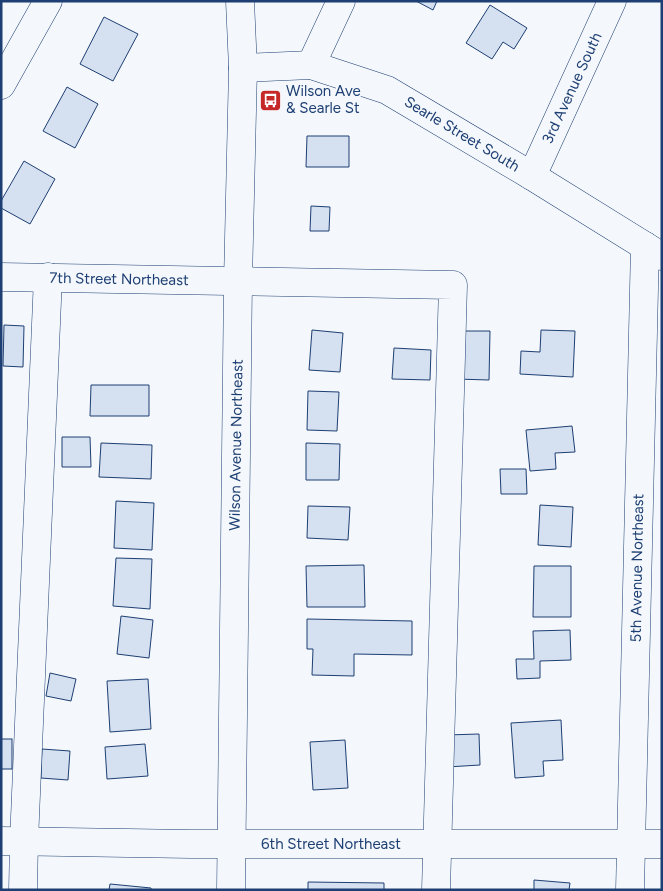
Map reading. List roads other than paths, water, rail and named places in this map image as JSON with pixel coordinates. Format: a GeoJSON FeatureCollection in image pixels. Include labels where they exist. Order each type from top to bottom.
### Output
{"type":"FeatureCollection","features":[{"type":"Feature","properties":{"kind":"street"},"geometry":{"type":"LineString","coordinates":[[1,85],[48,1]]}},
{"type":"Feature","properties":{"kind":"street","name":"Wilson Avenue Northeast"},"geometry":{"type":"LineString","coordinates":[[231,890],[238,282],[243,68],[240,1]]}},
{"type":"Feature","properties":{"kind":"street"},"geometry":{"type":"LineString","coordinates":[[312,65],[342,1]]}},
{"type":"Feature","properties":{"kind":"street","name":"3rd Avenue South"},"geometry":{"type":"LineString","coordinates":[[532,176],[612,1]]}},
{"type":"Feature","properties":{"kind":"street","name":"Searle Street South"},"geometry":{"type":"LineString","coordinates":[[243,68],[312,65],[388,90],[654,251]]}},
{"type":"Feature","properties":{"kind":"street","name":"5th Avenue Northeast"},"geometry":{"type":"LineString","coordinates":[[630,890],[630,844],[654,251]]}},
{"type":"Feature","properties":{"kind":"street","name":"7th Street Northeast"},"geometry":{"type":"LineString","coordinates":[[1,277],[453,285],[436,844]]}},
{"type":"Feature","properties":{"kind":"street"},"geometry":{"type":"LineString","coordinates":[[23,890],[12,841],[48,278]]}},
{"type":"Feature","properties":{"kind":"street","name":"6th Street Northeast"},"geometry":{"type":"LineString","coordinates":[[12,841],[232,844],[662,844]]}},
{"type":"Feature","properties":{"kind":"street"},"geometry":{"type":"LineString","coordinates":[[436,844],[436,890]]}},
{"type":"Feature","properties":{"kind":"place","name":"Wilson Ave & Searle St"},"geometry":{"type":"Point","coordinates":[270,100]}}]}
